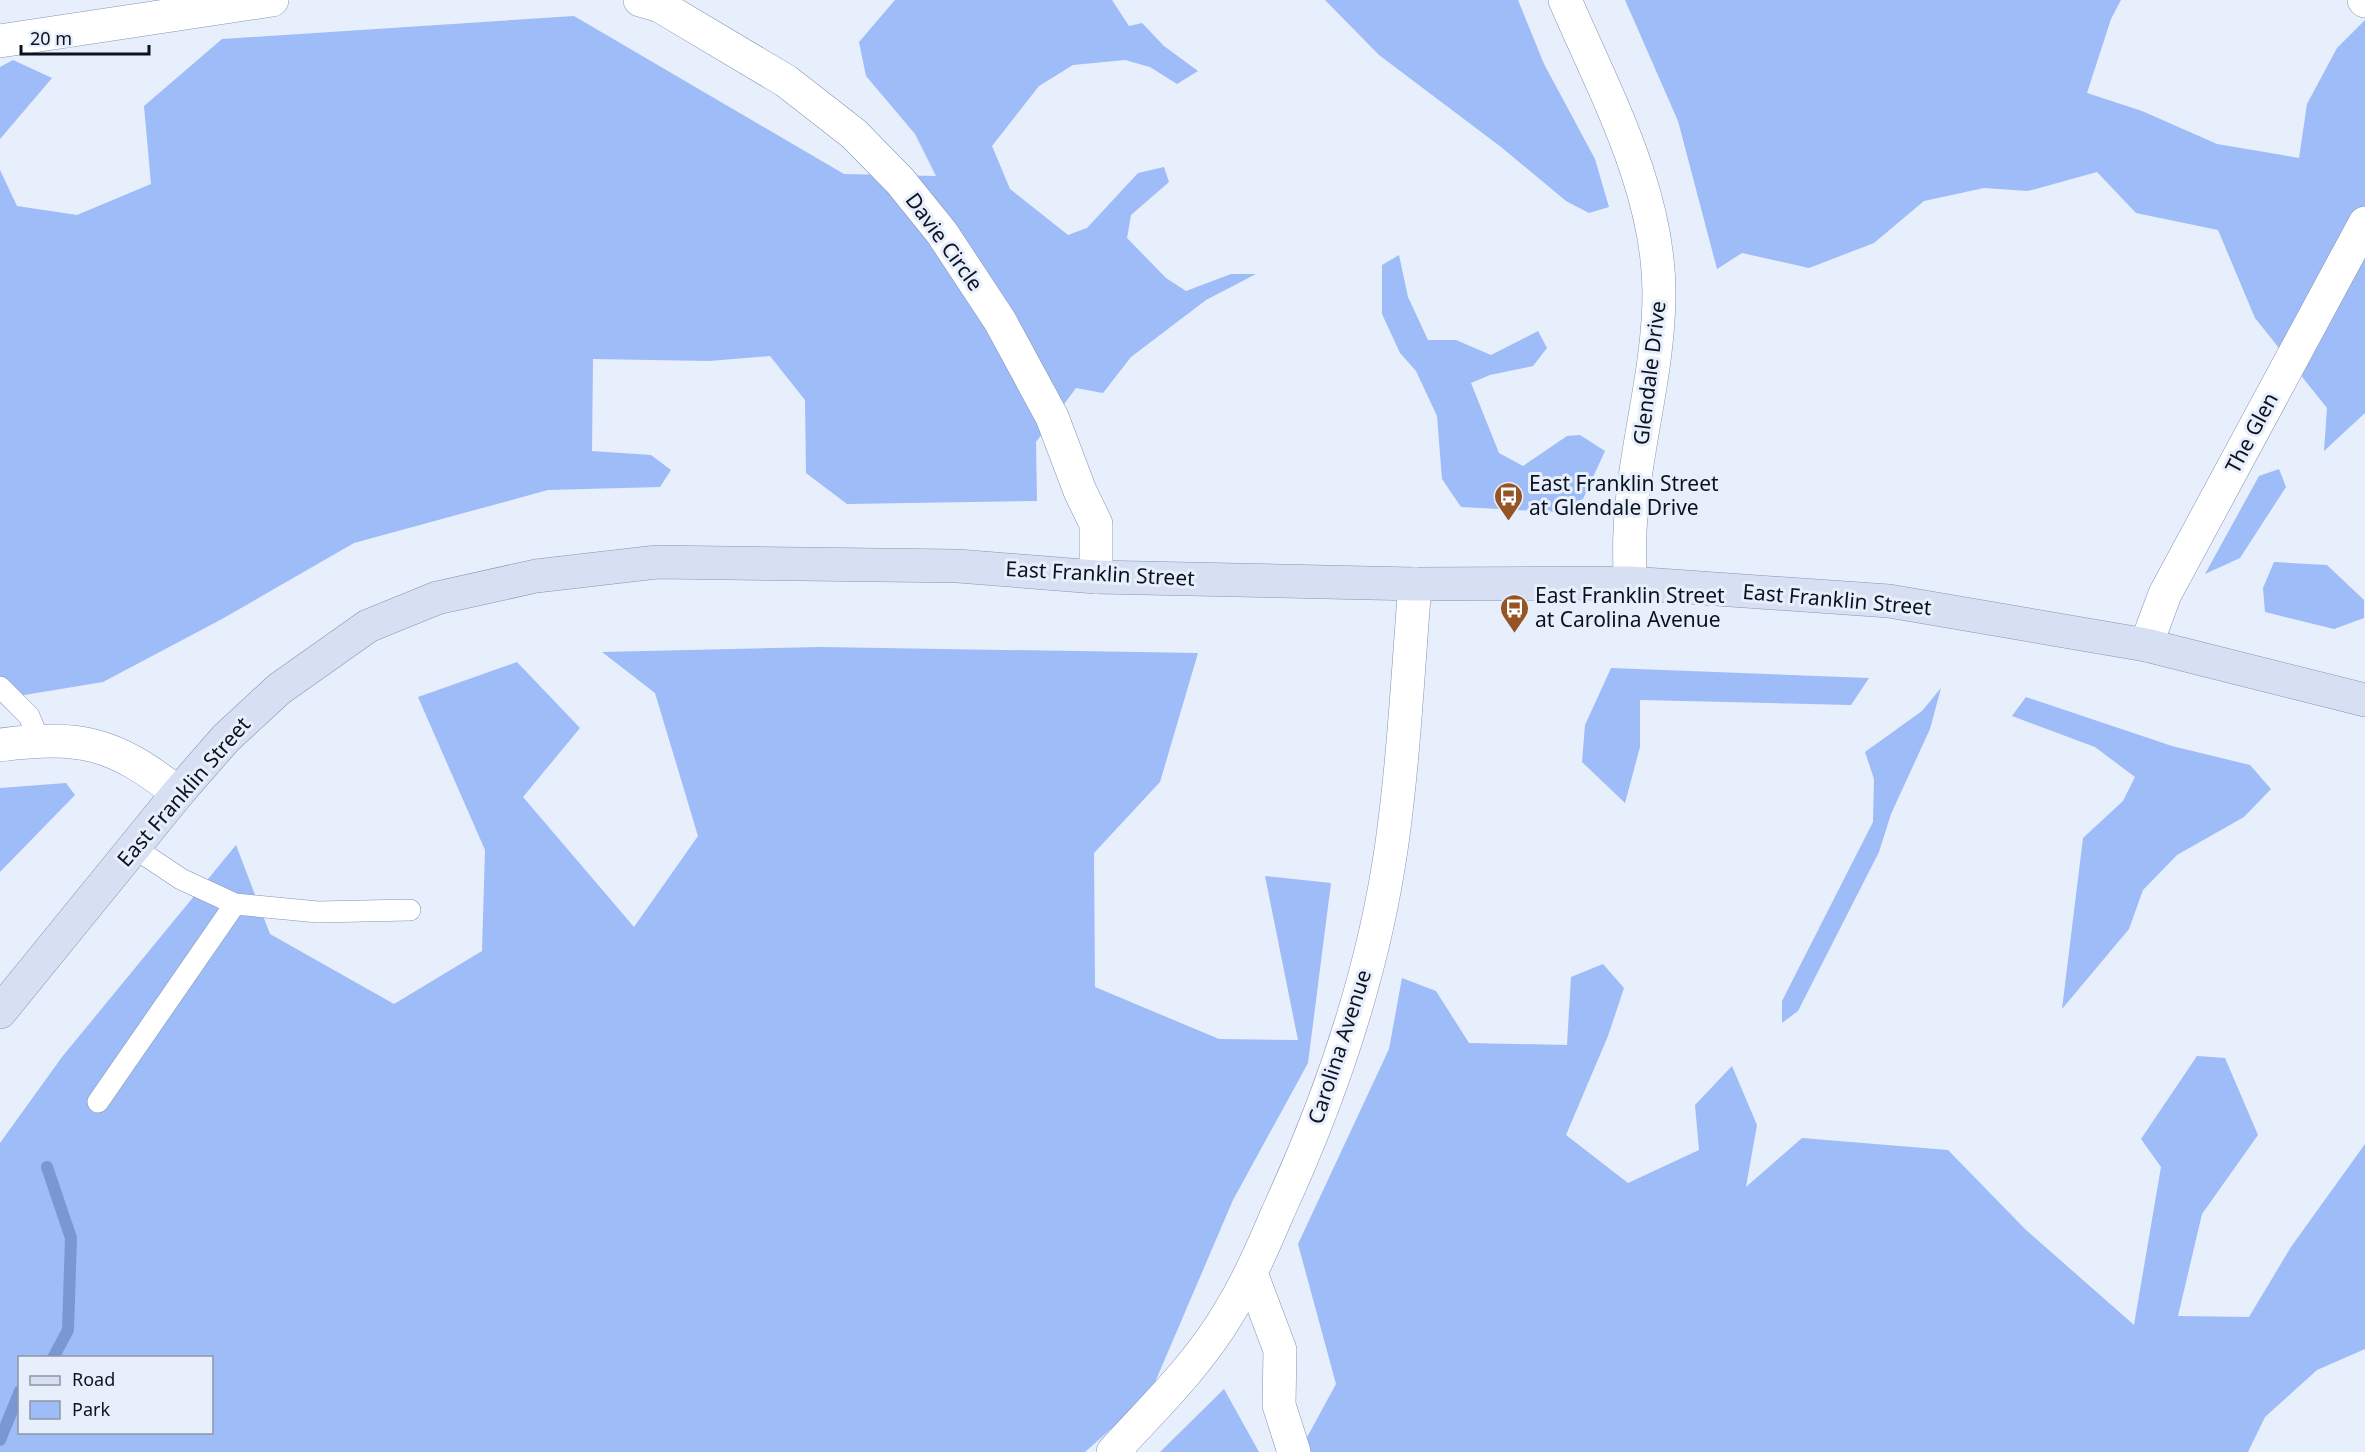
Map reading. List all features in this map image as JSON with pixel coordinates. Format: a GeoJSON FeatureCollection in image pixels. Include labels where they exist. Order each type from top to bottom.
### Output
{"type":"FeatureCollection","features":[{"type":"Feature","properties":{"kind":"main road","name":"East Franklin Street"},"geometry":{"type":"LineString","coordinates":[[0,1012],[178,793],[226,738],[279,689],[368,626],[437,598],[536,576],[657,562],[958,566],[1096,577],[1416,584],[1630,583],[1888,601],[2146,645],[2365,700]]}},
{"type":"Feature","properties":{"kind":"street"},"geometry":{"type":"LineString","coordinates":[[0,41],[272,0]]}},
{"type":"Feature","properties":{"kind":"street","name":"Glendale Drive"},"geometry":{"type":"LineString","coordinates":[[1565,0],[1638,176],[1651,218],[1656,248],[1658,331],[1630,531],[1630,583]]}},
{"type":"Feature","properties":{"kind":"street","name":"Davie Circle"},"geometry":{"type":"LineString","coordinates":[[652,2],[786,81],[854,134],[900,181],[942,233],[1000,321],[1052,417],[1080,492],[1096,524],[1096,577]]}},
{"type":"Feature","properties":{"kind":"street","name":"The Glen"},"geometry":{"type":"LineString","coordinates":[[2146,645],[2165,594],[2365,224]]}},
{"type":"Feature","properties":{"kind":"street","name":"Carolina Avenue"},"geometry":{"type":"LineString","coordinates":[[1113,1452],[1188,1370],[1228,1316],[1251,1273],[1299,1167],[1327,1097],[1362,991],[1392,844],[1416,584]]}},
{"type":"Feature","properties":{"kind":"street"},"geometry":{"type":"LineString","coordinates":[[0,745],[39,740],[75,741],[113,751],[149,771],[178,793]]}},
{"type":"Feature","properties":{"kind":"street"},"geometry":{"type":"LineString","coordinates":[[1251,1273],[1280,1350],[1279,1405],[1294,1452]]}},
{"type":"Feature","properties":{"kind":"lane"},"geometry":{"type":"LineString","coordinates":[[0,687],[29,716],[39,740]]}},
{"type":"Feature","properties":{"kind":"lane"},"geometry":{"type":"LineString","coordinates":[[133,848],[181,879],[235,904],[318,912],[410,910]]}},
{"type":"Feature","properties":{"kind":"lane"},"geometry":{"type":"LineString","coordinates":[[98,1102],[235,904]]}},
{"type":"Feature","properties":{"kind":"green space"},"geometry":{"type":"Polygon","coordinates":[[[895,0],[1112,0],[1129,26],[1142,23],[1164,46],[1198,71],[1177,84],[1150,67],[1125,60],[1073,65],[1039,86],[992,146],[1010,189],[1068,235],[1087,228],[1138,173],[1164,167],[1169,182],[1131,215],[1127,238],[1166,278],[1186,291],[1231,274],[1256,274],[1206,300],[1131,357],[1103,393],[1076,388],[1036,442],[1037,501],[847,504],[806,473],[805,400],[770,356],[709,361],[593,359],[592,451],[651,455],[671,470],[660,487],[548,490],[354,543],[222,619],[103,682],[0,699],[0,170],[17,206],[77,215],[151,184],[144,106],[222,39],[574,16],[844,174],[936,176],[915,134],[866,76],[859,42],[895,0]]]}},
{"type":"Feature","properties":{"kind":"green space"},"geometry":{"type":"Polygon","coordinates":[[[1325,0],[1518,0],[1544,64],[1595,159],[1609,207],[1589,213],[1566,201],[1501,147],[1379,55],[1325,0]]]}},
{"type":"Feature","properties":{"kind":"green space"},"geometry":{"type":"Polygon","coordinates":[[[1625,0],[2121,0],[2111,19],[2087,93],[2142,111],[2217,144],[2299,158],[2307,104],[2337,48],[2365,20],[2365,413],[2324,451],[2327,408],[2255,318],[2218,230],[2136,213],[2097,172],[2028,191],[1984,188],[1924,201],[1874,243],[1809,268],[1742,253],[1717,269],[1678,121],[1625,0]]]}},
{"type":"Feature","properties":{"kind":"green space"},"geometry":{"type":"Polygon","coordinates":[[[13,60],[52,78],[0,139],[0,67],[13,60]]]}},
{"type":"Feature","properties":{"kind":"green space"},"geometry":{"type":"Polygon","coordinates":[[[1399,255],[1408,297],[1428,340],[1456,340],[1491,355],[1538,331],[1547,348],[1533,366],[1490,375],[1471,383],[1499,453],[1523,466],[1567,436],[1580,435],[1605,451],[1583,499],[1557,512],[1461,507],[1442,479],[1437,416],[1416,371],[1400,353],[1382,314],[1382,265],[1399,255]]]}},
{"type":"Feature","properties":{"kind":"green space"},"geometry":{"type":"Polygon","coordinates":[[[2279,469],[2286,487],[2240,558],[2205,574],[2259,476],[2279,469]]]}},
{"type":"Feature","properties":{"kind":"green space"},"geometry":{"type":"Polygon","coordinates":[[[2274,562],[2327,565],[2364,600],[2364,618],[2334,629],[2265,612],[2263,588],[2274,562]]]}},
{"type":"Feature","properties":{"kind":"green space"},"geometry":{"type":"Polygon","coordinates":[[[821,647],[1198,653],[1160,782],[1094,853],[1095,987],[1219,1039],[1298,1040],[1265,876],[1331,883],[1308,1063],[1233,1200],[1150,1394],[1085,1452],[0,1452],[0,1143],[62,1057],[236,845],[270,934],[394,1004],[482,951],[485,850],[418,697],[517,662],[580,728],[523,797],[634,927],[698,836],[655,693],[602,652],[821,647]]]}},
{"type":"Feature","properties":{"kind":"green space"},"geometry":{"type":"Polygon","coordinates":[[[1611,668],[1869,678],[1851,705],[1640,700],[1640,747],[1625,803],[1582,762],[1585,725],[1611,668]]]}},
{"type":"Feature","properties":{"kind":"green space"},"geometry":{"type":"Polygon","coordinates":[[[1941,688],[1930,729],[1891,814],[1879,852],[1798,1011],[1782,1023],[1782,1001],[1873,822],[1874,779],[1865,752],[1922,711],[1941,688]]]}},
{"type":"Feature","properties":{"kind":"green space"},"geometry":{"type":"Polygon","coordinates":[[[2026,697],[2172,746],[2250,765],[2271,789],[2244,817],[2177,855],[2143,890],[2129,929],[2062,1009],[2083,838],[2123,801],[2135,777],[2095,747],[2012,716],[2026,697]]]}},
{"type":"Feature","properties":{"kind":"green space"},"geometry":{"type":"Polygon","coordinates":[[[66,783],[75,795],[0,872],[0,788],[66,783]]]}},
{"type":"Feature","properties":{"kind":"green space"},"geometry":{"type":"Polygon","coordinates":[[[1603,964],[1624,988],[1608,1036],[1566,1135],[1628,1183],[1699,1150],[1695,1105],[1732,1066],[1757,1125],[1746,1187],[1802,1138],[1948,1150],[2025,1229],[2134,1325],[2161,1167],[2141,1139],[2197,1056],[2225,1058],[2258,1135],[2202,1214],[2178,1316],[2249,1317],[2291,1247],[2365,1144],[2365,1349],[2317,1370],[2265,1417],[2248,1452],[1299,1452],[1336,1384],[1298,1244],[1389,1049],[1402,978],[1436,991],[1469,1043],[1567,1045],[1571,977],[1603,964]]]}},
{"type":"Feature","properties":{"kind":"green space"},"geometry":{"type":"Polygon","coordinates":[[[1224,1389],[1259,1452],[1160,1452],[1224,1389]]]}},
{"type":"Feature","properties":{"kind":"waterway"},"geometry":{"type":"LineString","coordinates":[[47,1167],[71,1238],[68,1330],[54,1356]]}},
{"type":"Feature","properties":{"kind":"waterway"},"geometry":{"type":"LineString","coordinates":[[0,1440],[18,1396]]}},
{"type":"Feature","properties":{"kind":"place","name":"East Franklin Street at Glendale Drive"},"geometry":{"type":"Point","coordinates":[1508,522]}},
{"type":"Feature","properties":{"kind":"place","name":"East Franklin Street at Carolina Avenue"},"geometry":{"type":"Point","coordinates":[1514,634]}}]}
